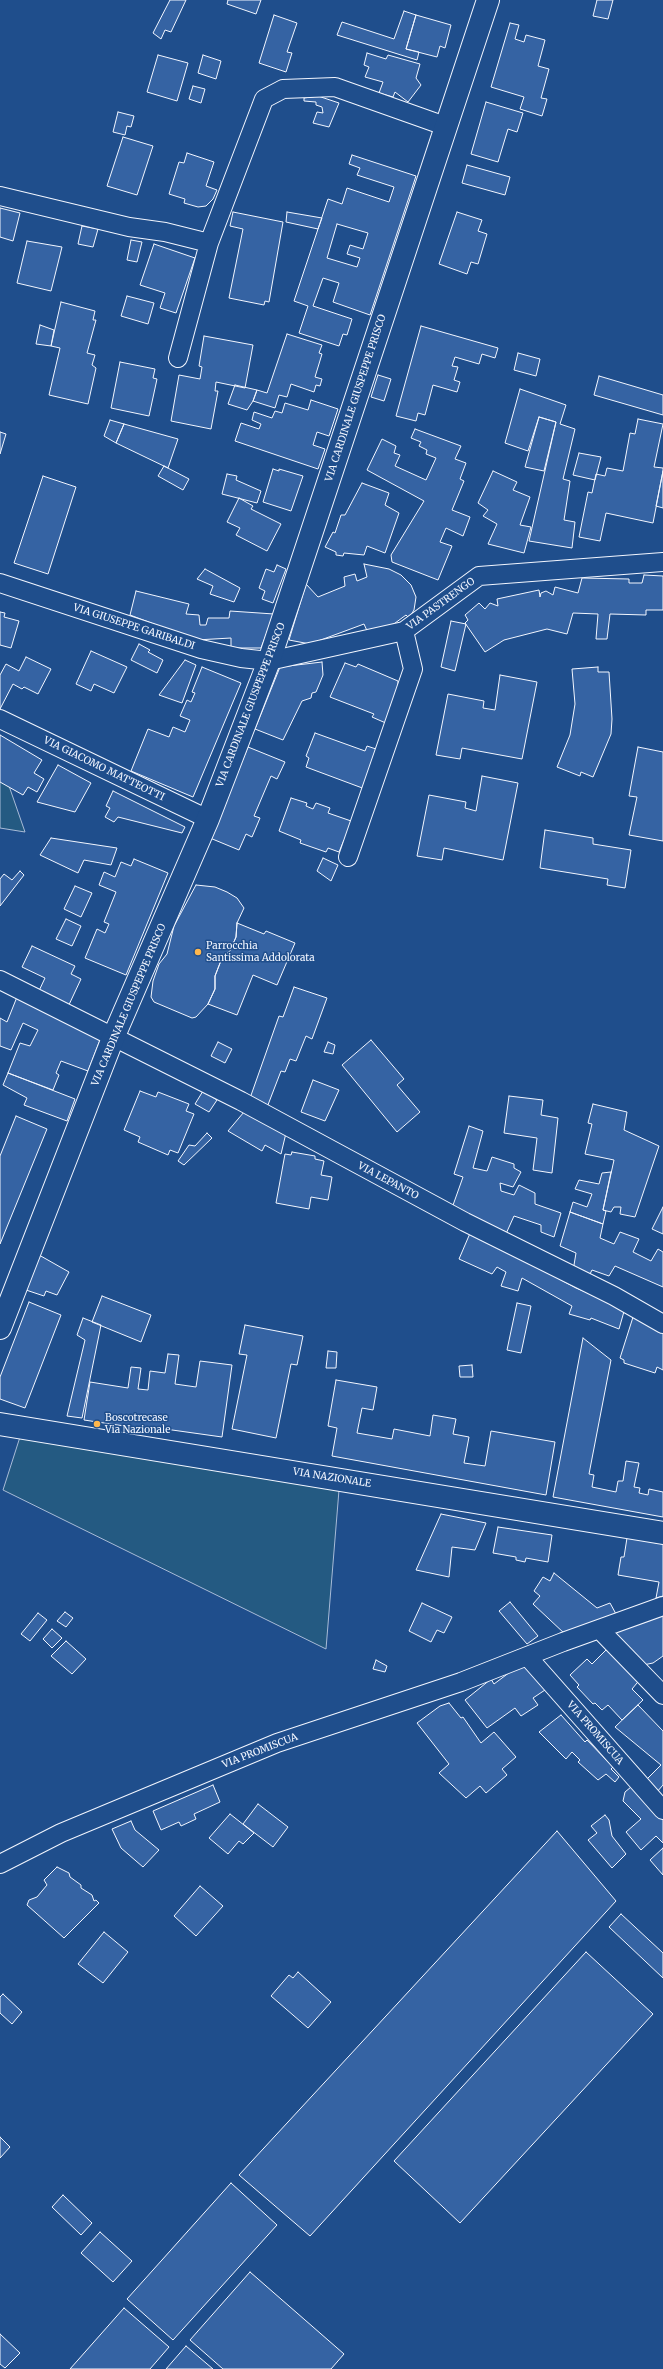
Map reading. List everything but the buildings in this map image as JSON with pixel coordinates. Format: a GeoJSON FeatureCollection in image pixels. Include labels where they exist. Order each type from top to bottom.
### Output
{"type":"FeatureCollection","features":[{"type":"Feature","properties":{"kind":"street","name":"VIA CARDINALE GIUSPEPPE PRISCO"},"geometry":{"type":"LineString","coordinates":[[0,1328],[114,1038],[208,819],[270,661],[445,126],[488,0]]}},
{"type":"Feature","properties":{"kind":"street"},"geometry":{"type":"LineString","coordinates":[[178,358],[209,243],[264,99],[283,89],[335,86],[445,126]]}},
{"type":"Feature","properties":{"kind":"street"},"geometry":{"type":"LineString","coordinates":[[0,196],[129,227],[165,232],[209,243]]}},
{"type":"Feature","properties":{"kind":"street","name":"VIA PASTRENGO"},"geometry":{"type":"LineString","coordinates":[[270,661],[404,631],[479,576],[663,562]]}},
{"type":"Feature","properties":{"kind":"street","name":"VIA GIUSEPPE GARIBALDI"},"geometry":{"type":"LineString","coordinates":[[0,583],[201,649],[242,658],[270,661]]}},
{"type":"Feature","properties":{"kind":"street"},"geometry":{"type":"LineString","coordinates":[[348,857],[413,669],[404,631]]}},
{"type":"Feature","properties":{"kind":"street","name":"VIA GIACOMO MATTEOTTI"},"geometry":{"type":"LineString","coordinates":[[0,719],[208,819]]}},
{"type":"Feature","properties":{"kind":"street","name":"VIA LEPANTO"},"geometry":{"type":"LineString","coordinates":[[0,980],[241,1101],[465,1222],[614,1296],[663,1324]]}},
{"type":"Feature","properties":{"kind":"street","name":"VIA NAZIONALE"},"geometry":{"type":"LineString","coordinates":[[0,1424],[663,1533]]}},
{"type":"Feature","properties":{"kind":"street","name":"VIA PROMISCUA"},"geometry":{"type":"LineString","coordinates":[[0,1864],[61,1833],[277,1743],[461,1682],[663,1606]]}},
{"type":"Feature","properties":{"kind":"street"},"geometry":{"type":"LineString","coordinates":[[599,1629],[663,1695]]}},
{"type":"Feature","properties":{"kind":"street","name":"VIA PROMISCUA"},"geometry":{"type":"LineString","coordinates":[[527,1656],[663,1810]]}},
{"type":"Feature","properties":{"kind":"shaded area"},"geometry":{"type":"Polygon","coordinates":[[[0,760],[25,832],[0,828],[0,760]]]}},
{"type":"Feature","properties":{"kind":"shaded area"},"geometry":{"type":"Polygon","coordinates":[[[20,1437],[339,1490],[326,1649],[3,1490],[20,1437]]]}},
{"type":"Feature","properties":{"kind":"place","name":"Parrocchia Santissima Addolorata"},"geometry":{"type":"Point","coordinates":[198,952]}},
{"type":"Feature","properties":{"kind":"place","name":"Boscotrecase Via Nazionale"},"geometry":{"type":"Point","coordinates":[97,1424]}}]}
